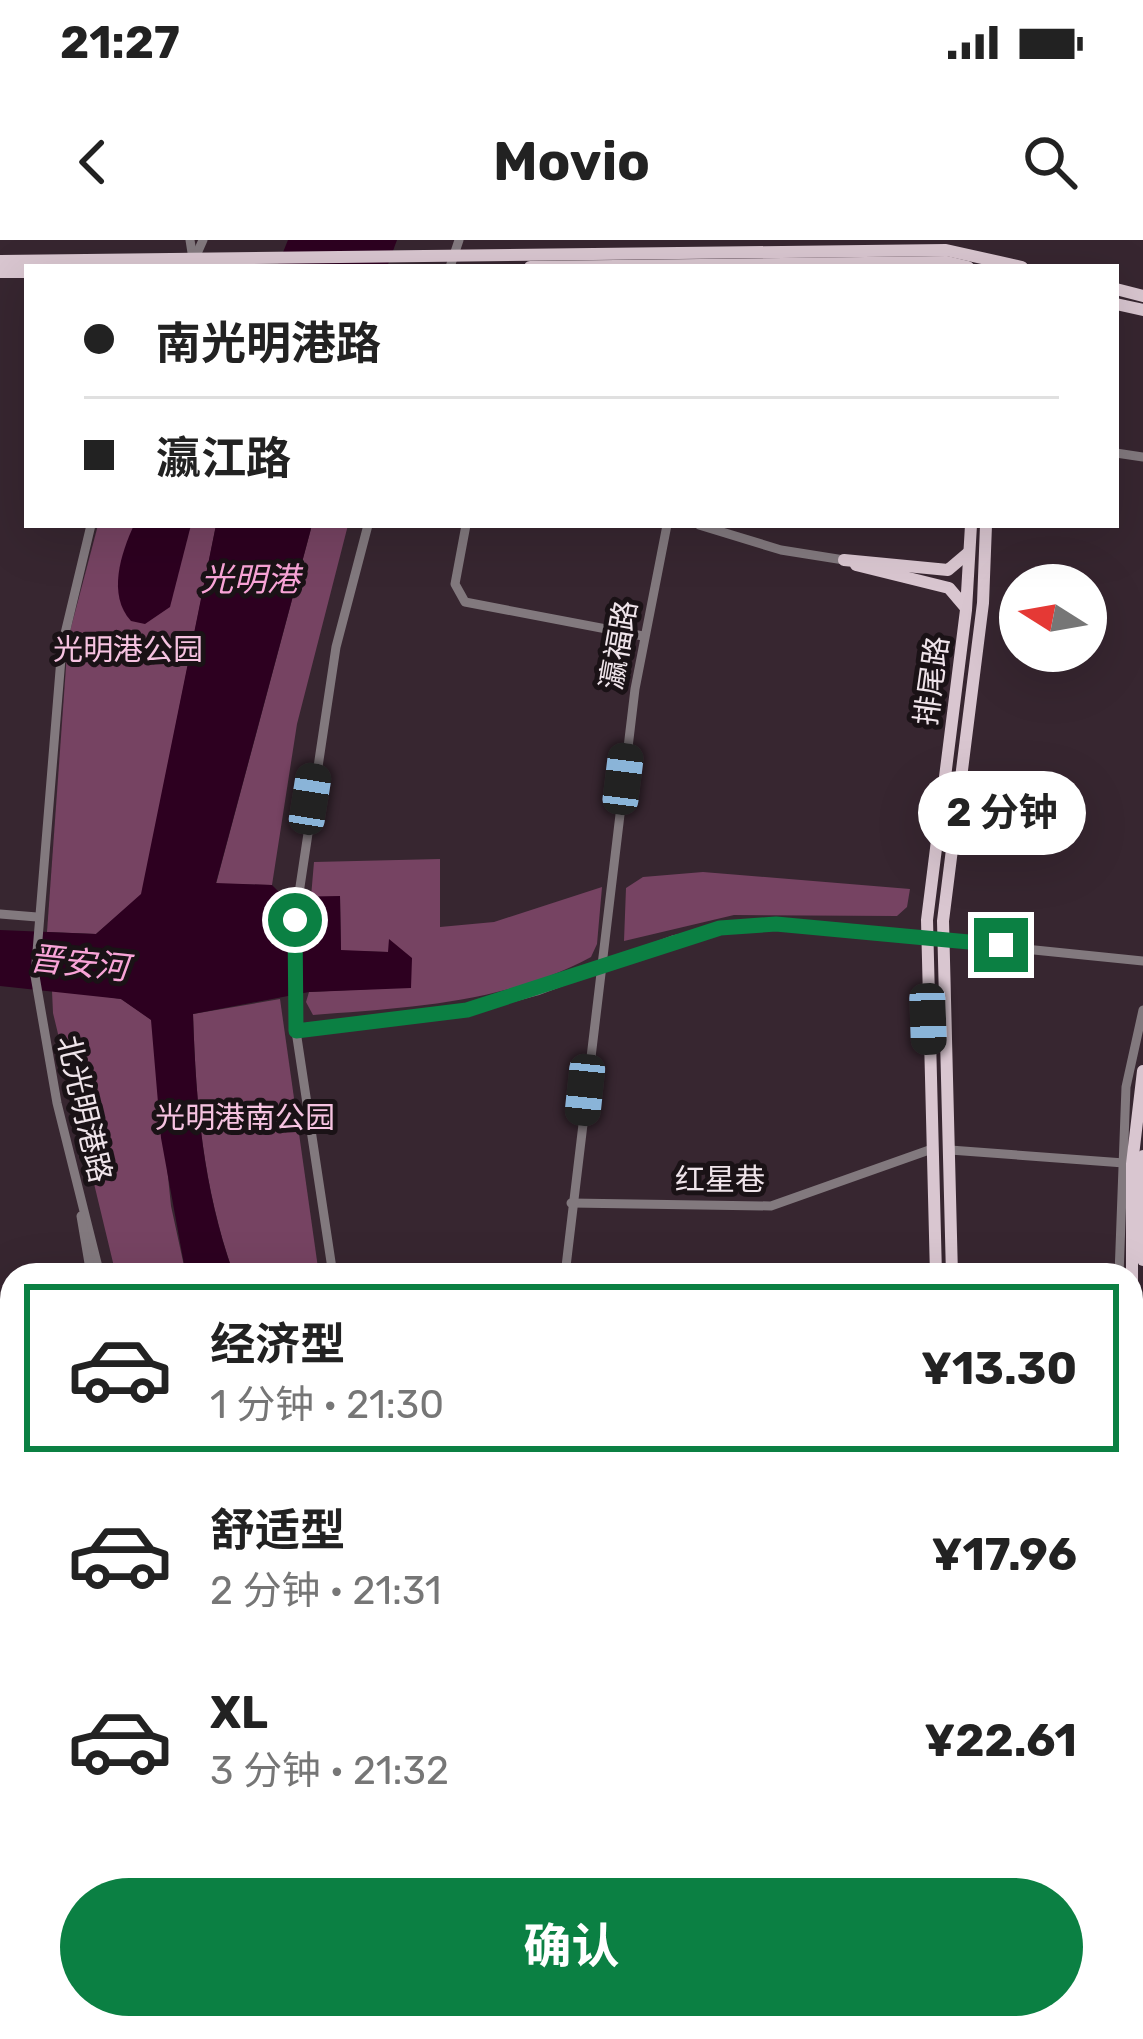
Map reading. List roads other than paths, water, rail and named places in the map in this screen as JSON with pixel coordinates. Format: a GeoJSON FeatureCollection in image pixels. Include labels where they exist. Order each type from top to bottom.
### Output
{"type":"FeatureCollection","features":[{"type":"Feature","properties":{"kind":"main road"},"geometry":{"type":"LineString","coordinates":[[0,261],[955,257],[1002,264]]}},
{"type":"Feature","properties":{"kind":"main road"},"geometry":{"type":"LineString","coordinates":[[785,264],[955,257]]}},
{"type":"Feature","properties":{"kind":"main road","name":"排尾路"},"geometry":{"type":"LineString","coordinates":[[936,1263],[927,940],[966,610],[971,528]]}},
{"type":"Feature","properties":{"kind":"main road","name":"排尾路"},"geometry":{"type":"LineString","coordinates":[[952,1263],[942,940],[983,603],[986,528]]}},
{"type":"Feature","properties":{"kind":"main road"},"geometry":{"type":"LineString","coordinates":[[920,574],[953,568],[971,546]]}},
{"type":"Feature","properties":{"kind":"main road"},"geometry":{"type":"LineString","coordinates":[[844,560],[920,574],[953,590],[966,610]]}},
{"type":"Feature","properties":{"kind":"main road"},"geometry":{"type":"LineString","coordinates":[[1134,1263],[1135,1162],[1143,1071]]}},
{"type":"Feature","properties":{"kind":"main road"},"geometry":{"type":"LineString","coordinates":[[1135,1162],[1143,1260]]}},
{"type":"Feature","properties":{"kind":"street"},"geometry":{"type":"LineString","coordinates":[[190,240],[192,263]]}},
{"type":"Feature","properties":{"kind":"street"},"geometry":{"type":"LineString","coordinates":[[192,263],[203,240]]}},
{"type":"Feature","properties":{"kind":"street"},"geometry":{"type":"LineString","coordinates":[[452,262],[458,240]]}},
{"type":"Feature","properties":{"kind":"street","name":"北光明港路"},"geometry":{"type":"LineString","coordinates":[[90,528],[62,646],[36,923],[35,995],[93,1263]]}},
{"type":"Feature","properties":{"kind":"street"},"geometry":{"type":"LineString","coordinates":[[331,1263],[296,1031],[294,940],[302,854],[336,647],[367,528]]}},
{"type":"Feature","properties":{"kind":"street"},"geometry":{"type":"LineString","coordinates":[[465,528],[455,578],[465,602],[643,636]]}},
{"type":"Feature","properties":{"kind":"street","name":"瀛福路"},"geometry":{"type":"LineString","coordinates":[[566,1263],[643,636],[666,528]]}},
{"type":"Feature","properties":{"kind":"street"},"geometry":{"type":"LineString","coordinates":[[709,528],[781,550],[844,560]]}},
{"type":"Feature","properties":{"kind":"street"},"geometry":{"type":"LineString","coordinates":[[0,914],[36,923]]}},
{"type":"Feature","properties":{"kind":"street"},"geometry":{"type":"LineString","coordinates":[[296,1031],[467,1010],[685,936],[740,926],[1143,961]]}},
{"type":"Feature","properties":{"kind":"street"},"geometry":{"type":"LineString","coordinates":[[1121,1263],[1135,1162],[1128,1068],[1143,1010]]}},
{"type":"Feature","properties":{"kind":"street","name":"红星巷"},"geometry":{"type":"LineString","coordinates":[[572,1203],[771,1206],[932,1149]]}},
{"type":"Feature","properties":{"kind":"street"},"geometry":{"type":"LineString","coordinates":[[950,1150],[1135,1162]]}},
{"type":"Feature","properties":{"kind":"water"},"geometry":{"type":"Polygon","coordinates":[[[288,240],[397,240],[388,264],[278,264],[288,240]]]}},
{"type":"Feature","properties":{"kind":"water"},"geometry":{"type":"Polygon","coordinates":[[[133,528],[190,528],[170,607],[145,624],[131,621],[124,611],[118,587],[133,528]]]}},
{"type":"Feature","properties":{"kind":"water","name":"光明港"},"geometry":{"type":"Polygon","coordinates":[[[215,528],[311,528],[216,883],[272,885],[284,897],[340,896],[341,950],[388,952],[389,939],[412,958],[411,988],[309,992],[193,1014],[203,1146],[230,1263],[184,1263],[161,1138],[151,1020],[121,999],[0,986],[0,930],[96,934],[141,894],[215,528]]]}},
{"type":"Feature","properties":{"kind":"park label","name":"光明港公园"},"geometry":{"type":"Point","coordinates":[128,650]}},
{"type":"Feature","properties":{"kind":"park label","name":"光明港南公园"},"geometry":{"type":"Point","coordinates":[245,1118]}},
{"type":"Feature","properties":{"kind":"water label","name":"晋安河"},"geometry":{"type":"Point","coordinates":[79,963]}}]}
